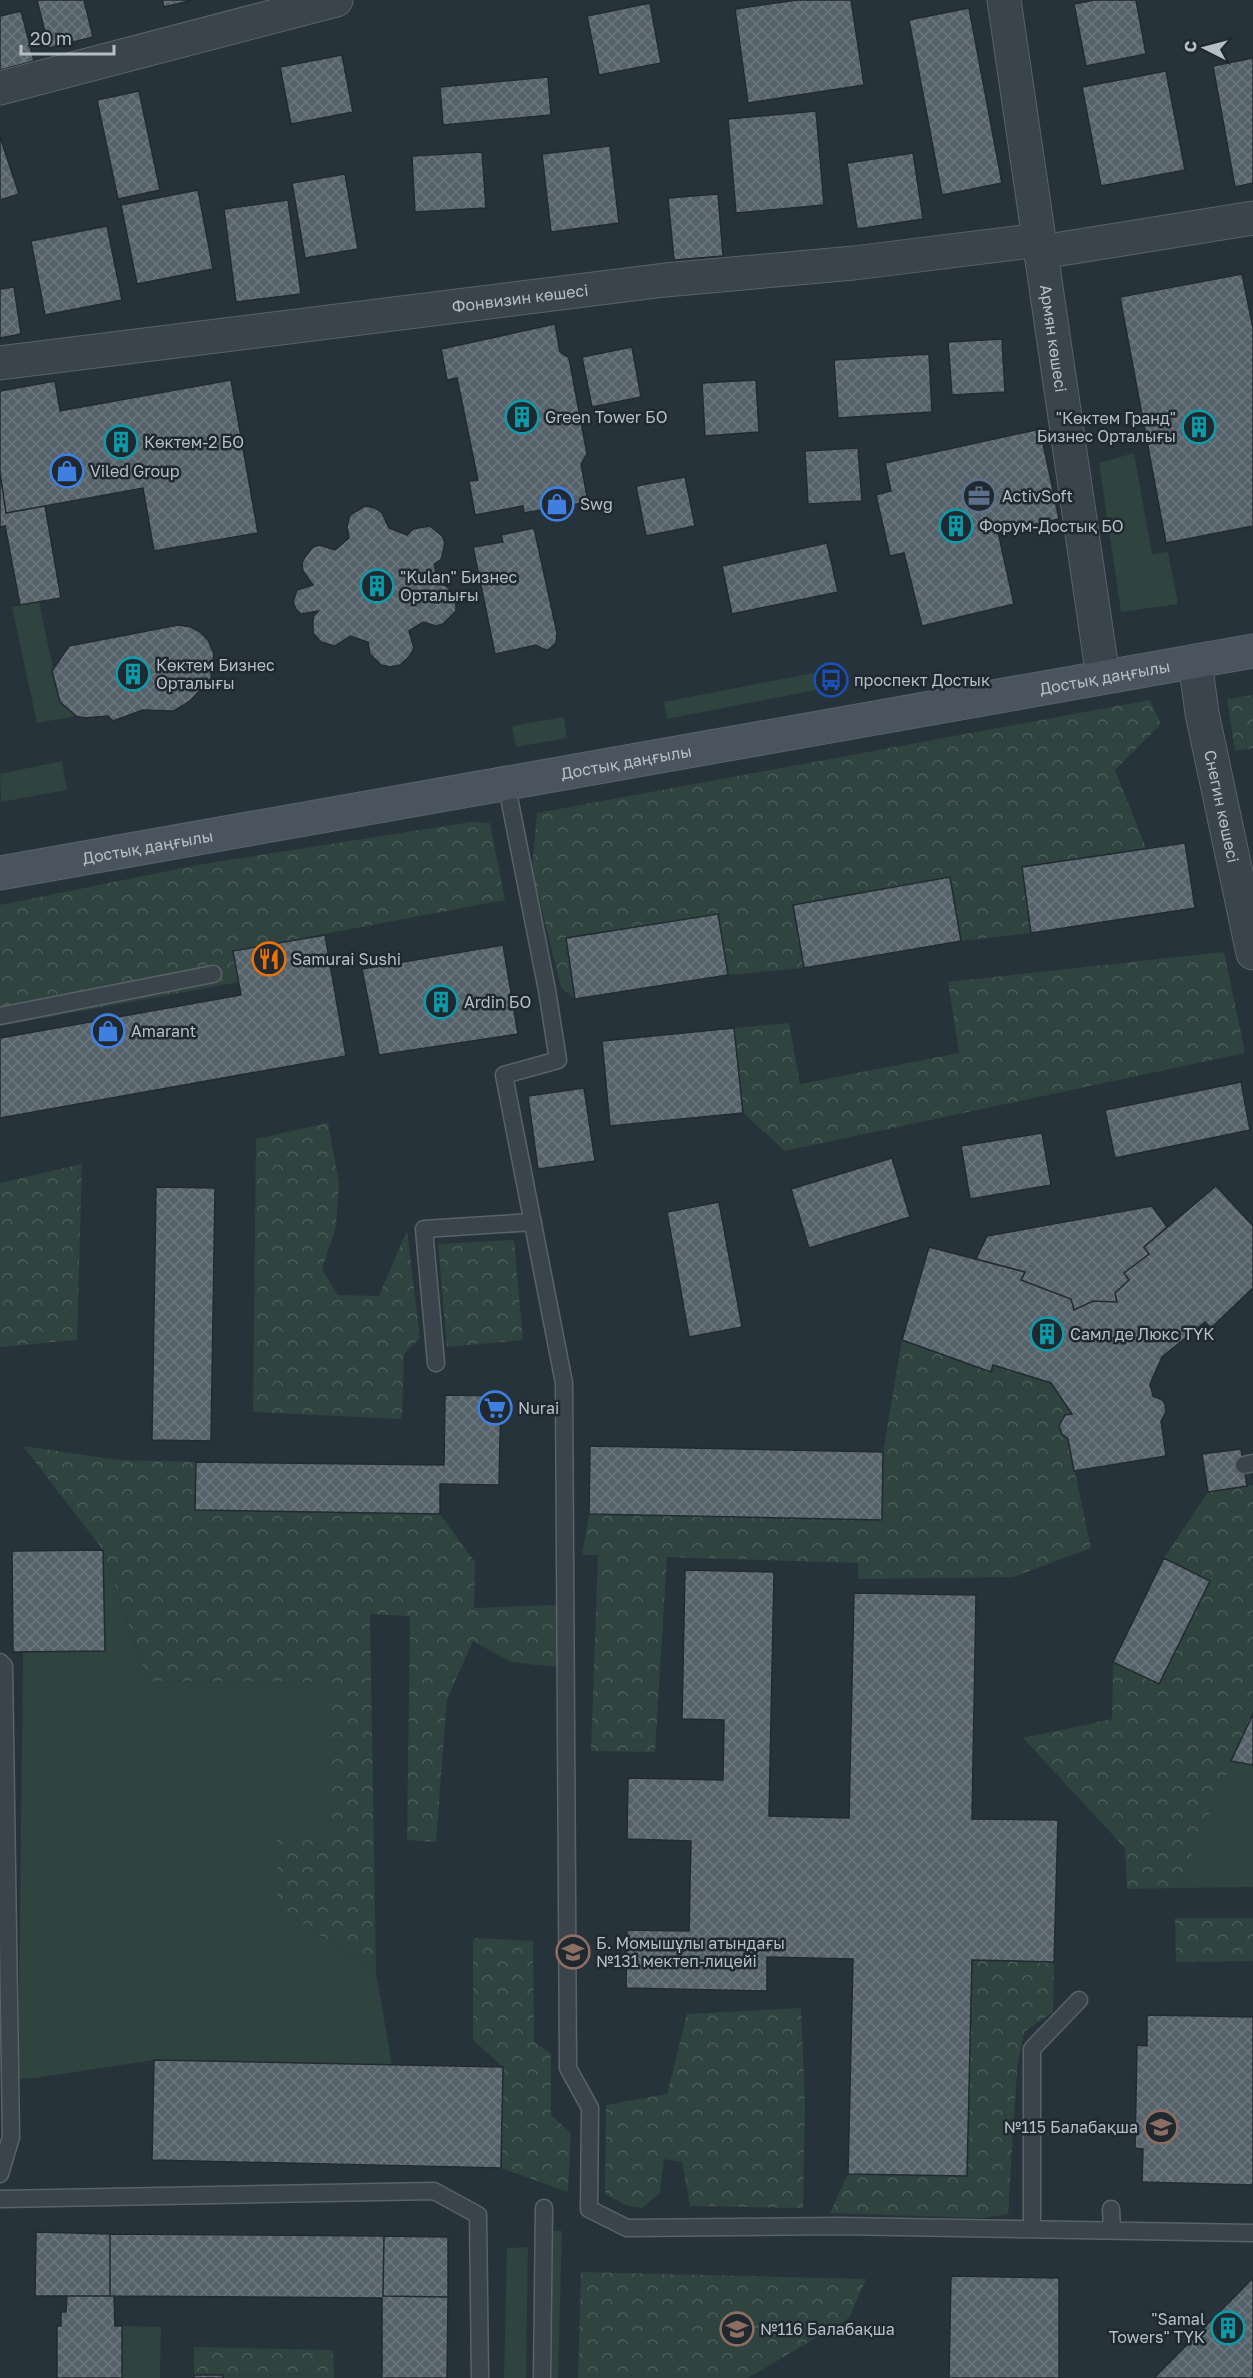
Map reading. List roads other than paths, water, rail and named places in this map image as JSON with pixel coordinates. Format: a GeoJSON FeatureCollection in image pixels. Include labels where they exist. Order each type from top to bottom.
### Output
{"type":"FeatureCollection","features":[{"type":"Feature","properties":{"kind":"main road","name":"Достық даңғылы"},"geometry":{"type":"LineString","coordinates":[[0,873],[1253,651]]}},
{"type":"Feature","properties":{"kind":"street"},"geometry":{"type":"LineString","coordinates":[[0,88],[336,0]]}},
{"type":"Feature","properties":{"kind":"street","name":"Армян көшесі"},"geometry":{"type":"LineString","coordinates":[[1004,0],[1103,677]]}},
{"type":"Feature","properties":{"kind":"street","name":"Фонвизин көшесі"},"geometry":{"type":"LineString","coordinates":[[0,363],[665,280],[1041,246],[1253,218]]}},
{"type":"Feature","properties":{"kind":"street","name":"Снегин көшесі"},"geometry":{"type":"LineString","coordinates":[[1195,661],[1203,713],[1253,953]]}},
{"type":"Feature","properties":{"kind":"lane"},"geometry":{"type":"LineString","coordinates":[[506,782],[547,990],[558,1060],[504,1074],[564,1383],[568,2068],[590,2108],[589,2209],[627,2228],[840,2226],[1253,2234]]}},
{"type":"Feature","properties":{"kind":"lane"},"geometry":{"type":"LineString","coordinates":[[0,1016],[213,974]]}},
{"type":"Feature","properties":{"kind":"lane"},"geometry":{"type":"LineString","coordinates":[[436,1363],[424,1229],[533,1222]]}},
{"type":"Feature","properties":{"kind":"lane"},"geometry":{"type":"LineString","coordinates":[[0,1662],[4,1666],[11,2137],[0,2174]]}},
{"type":"Feature","properties":{"kind":"lane"},"geometry":{"type":"LineString","coordinates":[[1032,2229],[1032,2049],[1079,2000]]}},
{"type":"Feature","properties":{"kind":"lane"},"geometry":{"type":"LineString","coordinates":[[0,2199],[434,2190],[477,2215],[480,2378]]}},
{"type":"Feature","properties":{"kind":"lane"},"geometry":{"type":"LineString","coordinates":[[542,2378],[544,2208]]}},
{"type":"Feature","properties":{"kind":"lane"},"geometry":{"type":"LineString","coordinates":[[1111,2209],[1112,2230]]}},
{"type":"Feature","properties":{"kind":"place","name":"Green Tower БО"},"geometry":{"type":"Point","coordinates":[522,417]}},
{"type":"Feature","properties":{"kind":"place","name":"\"Көктем Гранд\" Бизнес Орталығы"},"geometry":{"type":"Point","coordinates":[1199,427]}},
{"type":"Feature","properties":{"kind":"place","name":"Көктем-2 БО"},"geometry":{"type":"Point","coordinates":[121,442]}},
{"type":"Feature","properties":{"kind":"place","name":"Viled Group"},"geometry":{"type":"Point","coordinates":[67,471]}},
{"type":"Feature","properties":{"kind":"place","name":"ActivSoft"},"geometry":{"type":"Point","coordinates":[979,496]}},
{"type":"Feature","properties":{"kind":"place","name":"Swg"},"geometry":{"type":"Point","coordinates":[557,504]}},
{"type":"Feature","properties":{"kind":"place","name":"Форум-Достық БО"},"geometry":{"type":"Point","coordinates":[956,526]}},
{"type":"Feature","properties":{"kind":"place","name":"\"Kulan\" Бизнес Орталығы"},"geometry":{"type":"Point","coordinates":[377,586]}},
{"type":"Feature","properties":{"kind":"place","name":"Көктем Бизнес Орталығы"},"geometry":{"type":"Point","coordinates":[133,674]}},
{"type":"Feature","properties":{"kind":"place","name":"проспект Достык"},"geometry":{"type":"Point","coordinates":[831,680]}},
{"type":"Feature","properties":{"kind":"place","name":"Samurai Sushi"},"geometry":{"type":"Point","coordinates":[269,959]}},
{"type":"Feature","properties":{"kind":"place","name":"Ardin БО"},"geometry":{"type":"Point","coordinates":[441,1002]}},
{"type":"Feature","properties":{"kind":"place","name":"Amarant"},"geometry":{"type":"Point","coordinates":[108,1031]}},
{"type":"Feature","properties":{"kind":"place","name":"Самл де Люкс ТҮК"},"geometry":{"type":"Point","coordinates":[1047,1334]}},
{"type":"Feature","properties":{"kind":"place","name":"Nurai"},"geometry":{"type":"Point","coordinates":[495,1408]}},
{"type":"Feature","properties":{"kind":"place","name":"Б. Момышұлы атындағы №131 мектеп-лицейі"},"geometry":{"type":"Point","coordinates":[573,1952]}},
{"type":"Feature","properties":{"kind":"place","name":"№115 Балабақша"},"geometry":{"type":"Point","coordinates":[1161,2127]}},
{"type":"Feature","properties":{"kind":"place","name":"\"Samal Towers\" ТҮК"},"geometry":{"type":"Point","coordinates":[1228,2328]}},
{"type":"Feature","properties":{"kind":"place","name":"№116 Балабақша"},"geometry":{"type":"Point","coordinates":[737,2329]}}]}
